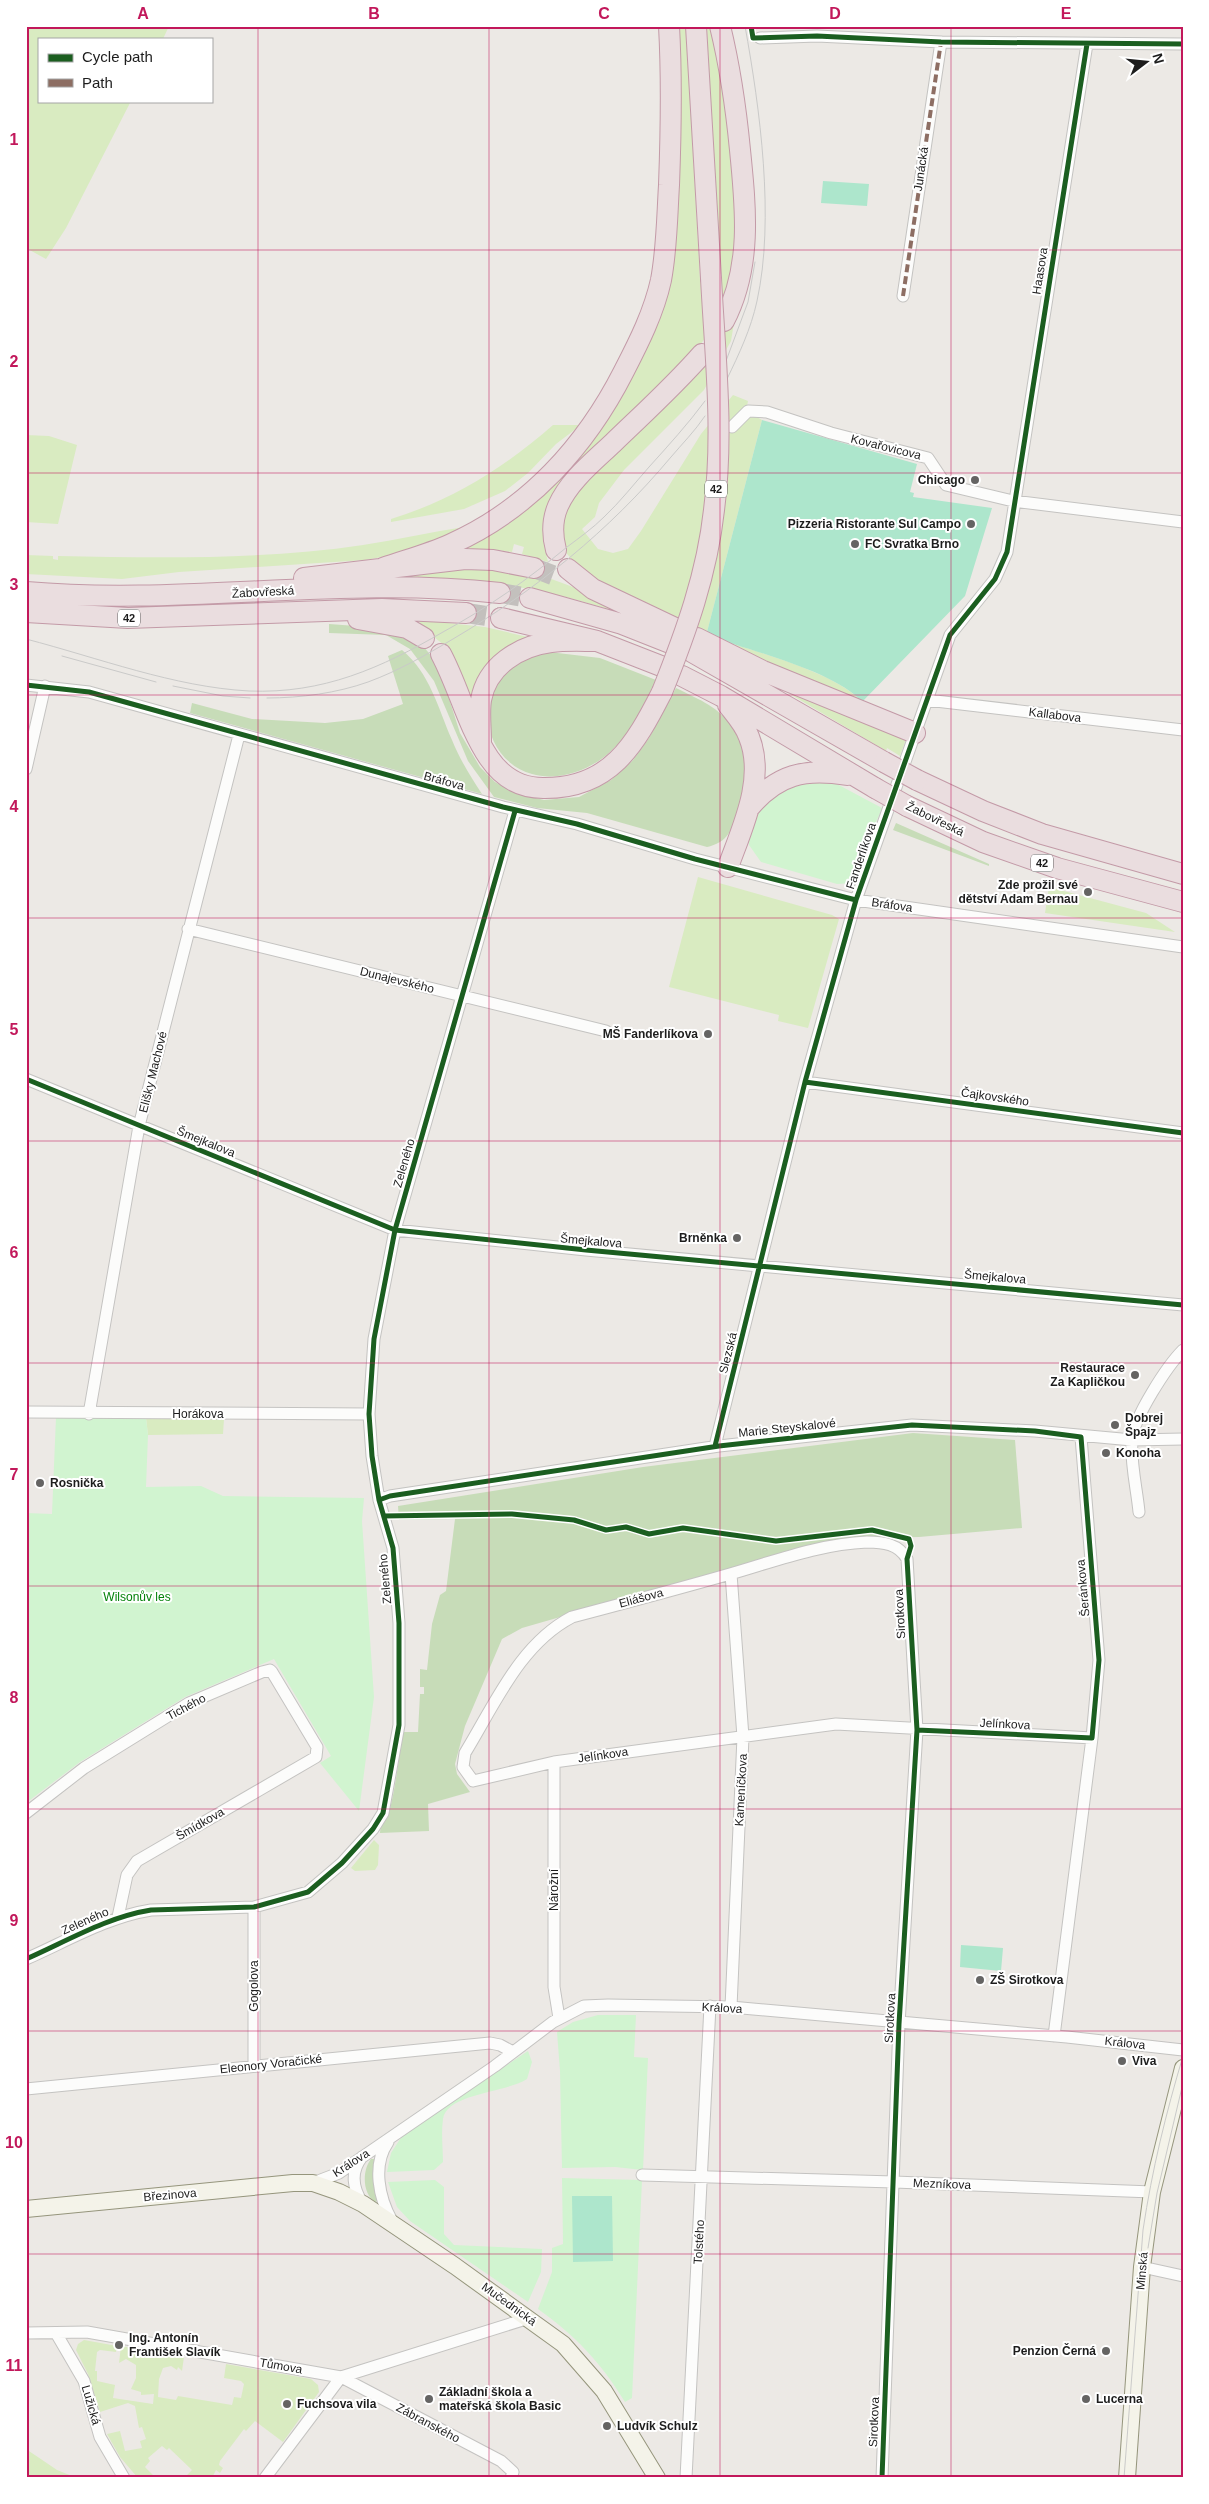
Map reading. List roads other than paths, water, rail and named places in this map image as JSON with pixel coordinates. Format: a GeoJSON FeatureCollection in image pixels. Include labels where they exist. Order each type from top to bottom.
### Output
{"type":"FeatureCollection","features":[{"type":"Feature","properties":{"kind":"highway","name":"42"},"geometry":{"type":"LineString","coordinates":[[383,568],[451,544],[515,506],[546,480],[580,442],[620,380],[642,337],[654,303],[666,247],[672,85],[669,26]]}},
{"type":"Feature","properties":{"kind":"highway","name":"42"},"geometry":{"type":"LineString","coordinates":[[441,654],[469,723],[481,744],[499,771],[510,780],[522,784],[551,788],[582,784],[598,776],[627,750],[640,734],[662,692],[688,626],[701,582],[714,511],[718,436],[696,26]]}},
{"type":"Feature","properties":{"kind":"highway"},"geometry":{"type":"LineString","coordinates":[[720,26],[736,111],[746,225],[744,260],[738,286],[724,321]]}},
{"type":"Feature","properties":{"kind":"highway"},"geometry":{"type":"LineString","coordinates":[[556,550],[554,522],[558,507],[569,488],[702,354]]}},
{"type":"Feature","properties":{"kind":"highway","name":"42"},"geometry":{"type":"LineString","coordinates":[[251,593],[323,574],[479,559],[534,568]]}},
{"type":"Feature","properties":{"kind":"highway"},"geometry":{"type":"LineString","coordinates":[[530,598],[673,635],[563,573]]}},
{"type":"Feature","properties":{"kind":"highway","name":"Žabovřeská"},"geometry":{"type":"LineString","coordinates":[[26,592],[124,597],[410,586],[500,593]]}},
{"type":"Feature","properties":{"kind":"highway","name":"Žabovřeská"},"geometry":{"type":"LineString","coordinates":[[26,612],[128,618],[382,609],[466,613]]}},
{"type":"Feature","properties":{"kind":"highway","name":"42"},"geometry":{"type":"LineString","coordinates":[[301,611],[408,628],[424,638]]}},
{"type":"Feature","properties":{"kind":"highway"},"geometry":{"type":"LineString","coordinates":[[501,618],[598,641],[661,666]]}},
{"type":"Feature","properties":{"kind":"highway"},"geometry":{"type":"LineString","coordinates":[[481,744],[481,699],[486,684],[496,668],[514,654],[533,646],[552,642],[598,641]]}},
{"type":"Feature","properties":{"kind":"highway","name":"42"},"geometry":{"type":"LineString","coordinates":[[781,702],[722,652],[694,645],[781,702],[916,780],[983,811],[1042,834],[1183,874]]}},
{"type":"Feature","properties":{"kind":"highway"},"geometry":{"type":"LineString","coordinates":[[722,652],[915,732]]}},
{"type":"Feature","properties":{"kind":"highway","name":"Žabovřeská"},"geometry":{"type":"LineString","coordinates":[[682,676],[720,696],[907,806],[983,842],[1057,868],[1183,902]]}},
{"type":"Feature","properties":{"kind":"highway"},"geometry":{"type":"LineString","coordinates":[[720,696],[741,722],[753,748],[754,768],[749,808],[728,867]]}},
{"type":"Feature","properties":{"kind":"highway"},"geometry":{"type":"LineString","coordinates":[[749,808],[767,789],[786,778],[814,772],[854,776]]}},
{"type":"Feature","properties":{"kind":"street"},"geometry":{"type":"LineString","coordinates":[[760,38],[817,36],[941,42],[1183,44]]}},
{"type":"Feature","properties":{"kind":"street","name":"Junácká"},"geometry":{"type":"LineString","coordinates":[[902,296],[941,42]]}},
{"type":"Feature","properties":{"kind":"street","name":"Haasova"},"geometry":{"type":"LineString","coordinates":[[1013,500],[1087,44]]}},
{"type":"Feature","properties":{"kind":"street","name":"Kovařovicova"},"geometry":{"type":"LineString","coordinates":[[732,427],[748,411],[767,412],[816,429],[928,458],[946,486],[1013,500],[1183,522]]}},
{"type":"Feature","properties":{"kind":"street","name":"Fanderlíkova"},"geometry":{"type":"LineString","coordinates":[[760,1265],[805,1082],[856,900],[950,635],[995,579],[1007,552],[1013,500]]}},
{"type":"Feature","properties":{"kind":"street","name":"Bráfova"},"geometry":{"type":"LineString","coordinates":[[26,685],[89,692],[515,810],[577,824],[728,867],[856,900],[1183,947]]}},
{"type":"Feature","properties":{"kind":"street"},"geometry":{"type":"LineString","coordinates":[[26,769],[45,686]]}},
{"type":"Feature","properties":{"kind":"street","name":"Kallabova"},"geometry":{"type":"LineString","coordinates":[[927,700],[1183,730]]}},
{"type":"Feature","properties":{"kind":"street","name":"Elišky Machové"},"geometry":{"type":"LineString","coordinates":[[89,1414],[140,1126],[188,929],[239,735]]}},
{"type":"Feature","properties":{"kind":"street","name":"Zeleného"},"geometry":{"type":"LineString","coordinates":[[26,1959],[118,1917],[151,1910],[254,1907],[308,1892],[342,1863],[373,1829],[383,1813],[399,1725],[399,1624],[393,1548],[379,1500],[369,1414],[374,1339],[395,1230],[515,810]]}},
{"type":"Feature","properties":{"kind":"street","name":"Dunajevského"},"geometry":{"type":"LineString","coordinates":[[188,929],[606,1031]]}},
{"type":"Feature","properties":{"kind":"street","name":"Šmejkalova"},"geometry":{"type":"LineString","coordinates":[[26,1079],[395,1230],[586,1250],[1183,1305]]}},
{"type":"Feature","properties":{"kind":"street","name":"Čajkovského"},"geometry":{"type":"LineString","coordinates":[[805,1082],[1183,1133]]}},
{"type":"Feature","properties":{"kind":"street","name":"Slezská"},"geometry":{"type":"LineString","coordinates":[[715,1446],[760,1265]]}},
{"type":"Feature","properties":{"kind":"street"},"geometry":{"type":"LineString","coordinates":[[1139,1512],[1132,1440],[1135,1424],[1173,1360],[1183,1350]]}},
{"type":"Feature","properties":{"kind":"street","name":"Horákova"},"geometry":{"type":"LineString","coordinates":[[26,1412],[89,1414],[369,1414]]}},
{"type":"Feature","properties":{"kind":"street","name":"Marie Steyskalové"},"geometry":{"type":"LineString","coordinates":[[379,1500],[390,1496],[715,1446],[912,1426],[1035,1431],[1080,1437],[1132,1440],[1183,1440]]}},
{"type":"Feature","properties":{"kind":"street","name":"Šeránkova"},"geometry":{"type":"LineString","coordinates":[[1054,2036],[1092,1738],[1099,1660],[1080,1437]]}},
{"type":"Feature","properties":{"kind":"street","name":"Eliášova"},"geometry":{"type":"LineString","coordinates":[[473,1781],[463,1767],[465,1753],[525,1654],[554,1626],[572,1617],[731,1574],[794,1554],[867,1542],[898,1547],[907,1559]]}},
{"type":"Feature","properties":{"kind":"street","name":"Sirotkova"},"geometry":{"type":"LineString","coordinates":[[882,2478],[899,2024],[917,1730],[907,1559]]}},
{"type":"Feature","properties":{"kind":"street","name":"Kameníčkova"},"geometry":{"type":"LineString","coordinates":[[731,1574],[743,1736],[731,2007]]}},
{"type":"Feature","properties":{"kind":"street","name":"Tichého"},"geometry":{"type":"LineString","coordinates":[[26,1813],[84,1768],[188,1703],[266,1670],[272,1672],[317,1747],[316,1757]]}},
{"type":"Feature","properties":{"kind":"street","name":"Jelínkova"},"geometry":{"type":"LineString","coordinates":[[473,1781],[554,1762],[836,1724],[917,1730],[1092,1738]]}},
{"type":"Feature","properties":{"kind":"street","name":"Šmídkova"},"geometry":{"type":"LineString","coordinates":[[118,1917],[128,1875],[137,1861],[316,1757]]}},
{"type":"Feature","properties":{"kind":"street","name":"Nárožní"},"geometry":{"type":"LineString","coordinates":[[554,1762],[554,1987],[559,2018]]}},
{"type":"Feature","properties":{"kind":"street","name":"Gogolova"},"geometry":{"type":"LineString","coordinates":[[254,1907],[254,2066]]}},
{"type":"Feature","properties":{"kind":"street","name":"Králova"},"geometry":{"type":"LineString","coordinates":[[313,2183],[338,2173],[391,2138],[559,2018],[577,2008],[596,2005],[731,2007],[899,2024],[1054,2036],[1183,2050]]}},
{"type":"Feature","properties":{"kind":"street","name":"Tolstého"},"geometry":{"type":"LineString","coordinates":[[686,2478],[710,2006]]}},
{"type":"Feature","properties":{"kind":"street","name":"Eleonory Voračické"},"geometry":{"type":"LineString","coordinates":[[26,2089],[490,2043],[500,2045],[513,2052]]}},
{"type":"Feature","properties":{"kind":"street","name":"Minská"},"geometry":{"type":"LineString","coordinates":[[1127,2478],[1142,2267],[1152,2192],[1183,2068]]}},
{"type":"Feature","properties":{"kind":"street"},"geometry":{"type":"LineString","coordinates":[[391,2138],[383,2149],[380,2161],[380,2186],[385,2210],[393,2223]]}},
{"type":"Feature","properties":{"kind":"street"},"geometry":{"type":"LineString","coordinates":[[363,2204],[355,2190],[354,2178],[358,2162],[365,2154]]}},
{"type":"Feature","properties":{"kind":"street","name":"Mezníkova"},"geometry":{"type":"LineString","coordinates":[[642,2175],[1152,2192]]}},
{"type":"Feature","properties":{"kind":"street","name":"Mučednická"},"geometry":{"type":"LineString","coordinates":[[313,2183],[339,2192],[363,2204],[393,2223],[563,2344],[596,2379],[657,2478]]}},
{"type":"Feature","properties":{"kind":"street","name":"Březinova"},"geometry":{"type":"LineString","coordinates":[[26,2209],[313,2183]]}},
{"type":"Feature","properties":{"kind":"street"},"geometry":{"type":"LineString","coordinates":[[1142,2267],[1183,2276]]}},
{"type":"Feature","properties":{"kind":"street","name":"Tůmova"},"geometry":{"type":"LineString","coordinates":[[26,2333],[87,2332],[341,2377],[529,2318]]}},
{"type":"Feature","properties":{"kind":"street","name":"Lužická"},"geometry":{"type":"LineString","coordinates":[[56,2333],[84,2381],[100,2437],[124,2478]]}},
{"type":"Feature","properties":{"kind":"street"},"geometry":{"type":"LineString","coordinates":[[265,2478],[341,2377]]}},
{"type":"Feature","properties":{"kind":"street","name":"Zábranského"},"geometry":{"type":"LineString","coordinates":[[341,2377],[501,2461],[512,2475]]}},
{"type":"Feature","properties":{"kind":"tunnel"},"geometry":{"type":"LineString","coordinates":[[534,568],[558,577]]}},
{"type":"Feature","properties":{"kind":"tunnel"},"geometry":{"type":"LineString","coordinates":[[500,593],[530,598]]}},
{"type":"Feature","properties":{"kind":"tunnel"},"geometry":{"type":"LineString","coordinates":[[466,613],[501,618]]}},
{"type":"Feature","properties":{"kind":"tram line"},"geometry":{"type":"LineString","coordinates":[[727,379],[744,341],[757,301],[765,235],[765,200],[760,128],[745,26]]}},
{"type":"Feature","properties":{"kind":"tram line"},"geometry":{"type":"LineString","coordinates":[[726,361],[748,302],[755,262]]}},
{"type":"Feature","properties":{"kind":"tram line"},"geometry":{"type":"LineString","coordinates":[[26,639],[137,671],[193,684],[221,688],[276,691],[327,683],[350,676],[397,657],[460,623],[537,571],[591,529],[610,511],[678,435],[705,401]]}},
{"type":"Feature","properties":{"kind":"tram line"},"geometry":{"type":"LineString","coordinates":[[267,698],[319,694],[368,682],[412,662],[484,620],[542,579],[597,534],[647,484],[705,416]]}},
{"type":"Feature","properties":{"kind":"tram line"},"geometry":{"type":"LineString","coordinates":[[62,656],[156,682]]}},
{"type":"Feature","properties":{"kind":"tram line"},"geometry":{"type":"LineString","coordinates":[[173,686],[223,696],[250,698]]}},
{"type":"Feature","properties":{"kind":"tram line"},"geometry":{"type":"LineString","coordinates":[[1124,2478],[1143,2230],[1160,2142],[1183,2056]]}},
{"type":"Feature","properties":{"kind":"tram line"},"geometry":{"type":"LineString","coordinates":[[1148,2248],[1157,2193],[1183,2083]]}},
{"type":"Feature","properties":{"kind":"place","name":"Chicago"},"geometry":{"type":"Point","coordinates":[975,480]}},
{"type":"Feature","properties":{"kind":"place","name":"Pizzeria Ristorante Sul Campo"},"geometry":{"type":"Point","coordinates":[971,524]}},
{"type":"Feature","properties":{"kind":"place","name":"FC Svratka Brno"},"geometry":{"type":"Point","coordinates":[855,544]}},
{"type":"Feature","properties":{"kind":"place","name":"Zde prožil své dětství Adam Bernau"},"geometry":{"type":"Point","coordinates":[1088,892]}},
{"type":"Feature","properties":{"kind":"place","name":"MŠ Fanderlíkova"},"geometry":{"type":"Point","coordinates":[708,1034]}},
{"type":"Feature","properties":{"kind":"place","name":"Brněnka"},"geometry":{"type":"Point","coordinates":[737,1238]}},
{"type":"Feature","properties":{"kind":"place","name":"Restaurace Za Kapličkou"},"geometry":{"type":"Point","coordinates":[1135,1375]}},
{"type":"Feature","properties":{"kind":"place","name":"Dobrej Špajz"},"geometry":{"type":"Point","coordinates":[1115,1425]}},
{"type":"Feature","properties":{"kind":"place","name":"Konoha"},"geometry":{"type":"Point","coordinates":[1106,1453]}},
{"type":"Feature","properties":{"kind":"place","name":"Rosnička"},"geometry":{"type":"Point","coordinates":[40,1483]}},
{"type":"Feature","properties":{"kind":"place","name":"ZŠ Sirotkova"},"geometry":{"type":"Point","coordinates":[980,1980]}},
{"type":"Feature","properties":{"kind":"place","name":"Viva"},"geometry":{"type":"Point","coordinates":[1122,2061]}},
{"type":"Feature","properties":{"kind":"place","name":"Ing. Antonín František Slavík"},"geometry":{"type":"Point","coordinates":[119,2345]}},
{"type":"Feature","properties":{"kind":"place","name":"Penzion Černá"},"geometry":{"type":"Point","coordinates":[1106,2351]}},
{"type":"Feature","properties":{"kind":"place","name":"Základní škola a mateřská škola Basic"},"geometry":{"type":"Point","coordinates":[429,2399]}},
{"type":"Feature","properties":{"kind":"place","name":"Lucerna"},"geometry":{"type":"Point","coordinates":[1086,2399]}},
{"type":"Feature","properties":{"kind":"place","name":"Fuchsova vila"},"geometry":{"type":"Point","coordinates":[287,2404]}},
{"type":"Feature","properties":{"kind":"place","name":"Ludvík Schulz"},"geometry":{"type":"Point","coordinates":[607,2426]}},
{"type":"Feature","properties":{"kind":"park label","name":"Wilsonův les"},"geometry":{"type":"Point","coordinates":[137,1597]}}]}
